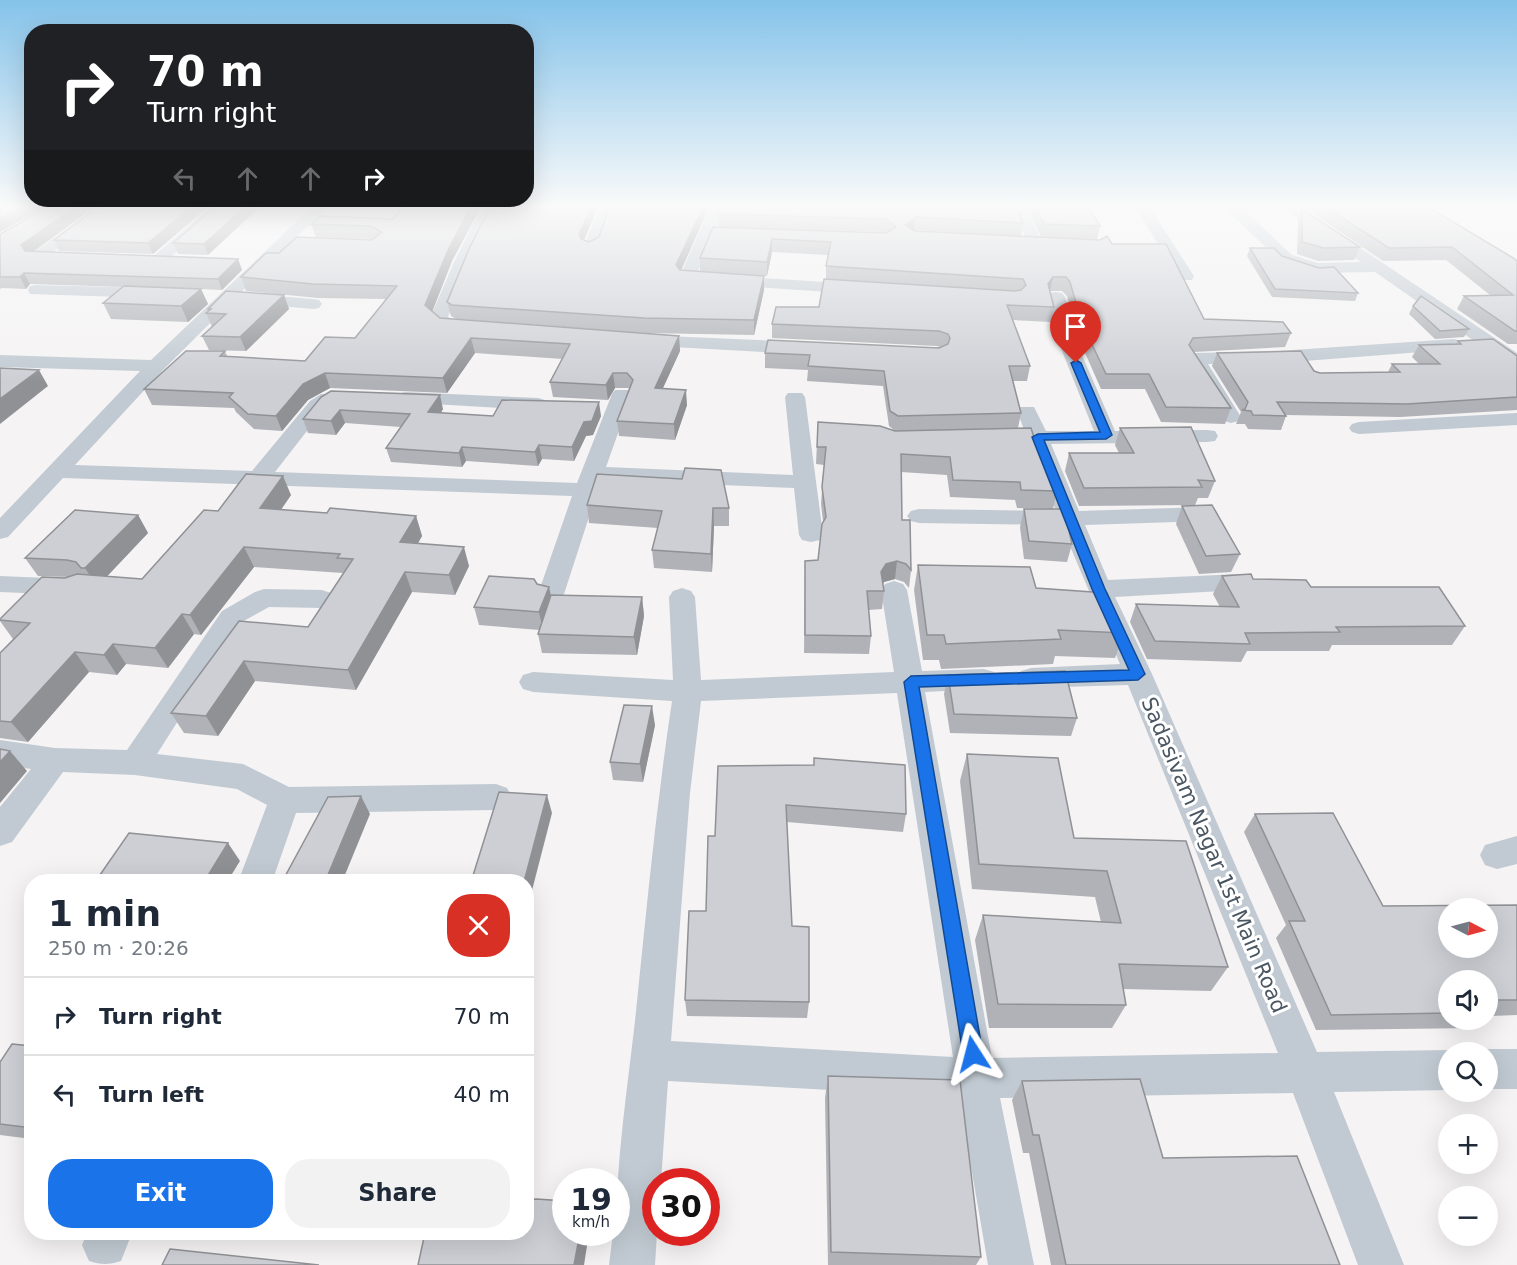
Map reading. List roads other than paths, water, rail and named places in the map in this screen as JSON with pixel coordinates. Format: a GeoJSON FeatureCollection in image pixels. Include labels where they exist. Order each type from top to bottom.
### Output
{"type":"FeatureCollection","features":[{"type":"Feature","properties":{"kind":"street"},"geometry":{"type":"LineString","coordinates":[[0,532],[161,361],[229,297],[260,264]]}},
{"type":"Feature","properties":{"kind":"street"},"geometry":{"type":"LineString","coordinates":[[461,264],[439,318],[450,326],[458,328],[493,331]]}},
{"type":"Feature","properties":{"kind":"street"},"geometry":{"type":"LineString","coordinates":[[695,264],[687,278],[873,290]]}},
{"type":"Feature","properties":{"kind":"street"},"geometry":{"type":"LineString","coordinates":[[1178,264],[1186,276]]}},
{"type":"Feature","properties":{"kind":"street"},"geometry":{"type":"LineString","coordinates":[[1305,264],[1317,268],[1375,267]]}},
{"type":"Feature","properties":{"kind":"street"},"geometry":{"type":"LineString","coordinates":[[1371,264],[1517,362]]}},
{"type":"Feature","properties":{"kind":"street"},"geometry":{"type":"LineString","coordinates":[[36,290],[164,294]]}},
{"type":"Feature","properties":{"kind":"street"},"geometry":{"type":"LineString","coordinates":[[207,296],[313,304]]}},
{"type":"Feature","properties":{"kind":"street"},"geometry":{"type":"LineString","coordinates":[[1056,297],[1070,346],[1106,435]]}},
{"type":"Feature","properties":{"kind":"street"},"geometry":{"type":"LineString","coordinates":[[622,339],[825,349]]}},
{"type":"Feature","properties":{"kind":"street"},"geometry":{"type":"LineString","coordinates":[[1231,417],[1195,359],[1278,357],[1491,343]]}},
{"type":"Feature","properties":{"kind":"street"},"geometry":{"type":"LineString","coordinates":[[4,365],[161,361],[189,357]]}},
{"type":"Feature","properties":{"kind":"street"},"geometry":{"type":"LineString","coordinates":[[258,479],[316,405],[331,396],[346,395]]}},
{"type":"Feature","properties":{"kind":"street"},"geometry":{"type":"LineString","coordinates":[[382,397],[558,405]]}},
{"type":"Feature","properties":{"kind":"street"},"geometry":{"type":"LineString","coordinates":[[795,397],[811,535]]}},
{"type":"Feature","properties":{"kind":"street"},"geometry":{"type":"LineString","coordinates":[[551,594],[619,401],[593,407]]}},
{"type":"Feature","properties":{"kind":"street"},"geometry":{"type":"LineString","coordinates":[[1359,428],[1517,419]]}},
{"type":"Feature","properties":{"kind":"street"},"geometry":{"type":"LineString","coordinates":[[1004,438],[1033,424],[1106,435],[1207,436]]}},
{"type":"Feature","properties":{"kind":"street","name":"Sadasivam Nagar 1st Main Road"},"geometry":{"type":"LineString","coordinates":[[1033,424],[1099,589],[1138,674],[1306,1073],[1381,1265]]}},
{"type":"Feature","properties":{"kind":"street"},"geometry":{"type":"LineString","coordinates":[[59,471],[258,479],[805,482]]}},
{"type":"Feature","properties":{"kind":"street"},"geometry":{"type":"LineString","coordinates":[[919,516],[1071,518],[1206,514]]}},
{"type":"Feature","properties":{"kind":"street"},"geometry":{"type":"LineString","coordinates":[[1099,589],[1240,582]]}},
{"type":"Feature","properties":{"kind":"street"},"geometry":{"type":"LineString","coordinates":[[0,584],[78,588]]}},
{"type":"Feature","properties":{"kind":"street"},"geometry":{"type":"LineString","coordinates":[[894,590],[976,1078],[1011,1265]]}},
{"type":"Feature","properties":{"kind":"street"},"geometry":{"type":"LineString","coordinates":[[632,1265],[674,794],[688,691],[682,597]]}},
{"type":"Feature","properties":{"kind":"street"},"geometry":{"type":"LineString","coordinates":[[135,764],[231,617],[264,598],[322,599]]}},
{"type":"Feature","properties":{"kind":"street"},"geometry":{"type":"LineString","coordinates":[[533,682],[688,691],[1138,674]]}},
{"type":"Feature","properties":{"kind":"street"},"geometry":{"type":"LineString","coordinates":[[0,752],[55,760],[135,764],[243,777],[285,800],[496,797]]}},
{"type":"Feature","properties":{"kind":"street"},"geometry":{"type":"LineString","coordinates":[[0,832],[55,760]]}},
{"type":"Feature","properties":{"kind":"street"},"geometry":{"type":"LineString","coordinates":[[258,874],[285,800]]}},
{"type":"Feature","properties":{"kind":"street"},"geometry":{"type":"LineString","coordinates":[[649,1060],[976,1078],[1438,1070]]}},
{"type":"Feature","properties":{"kind":"street"},"geometry":{"type":"LineString","coordinates":[[1498,1069],[1517,1069]]}}]}
